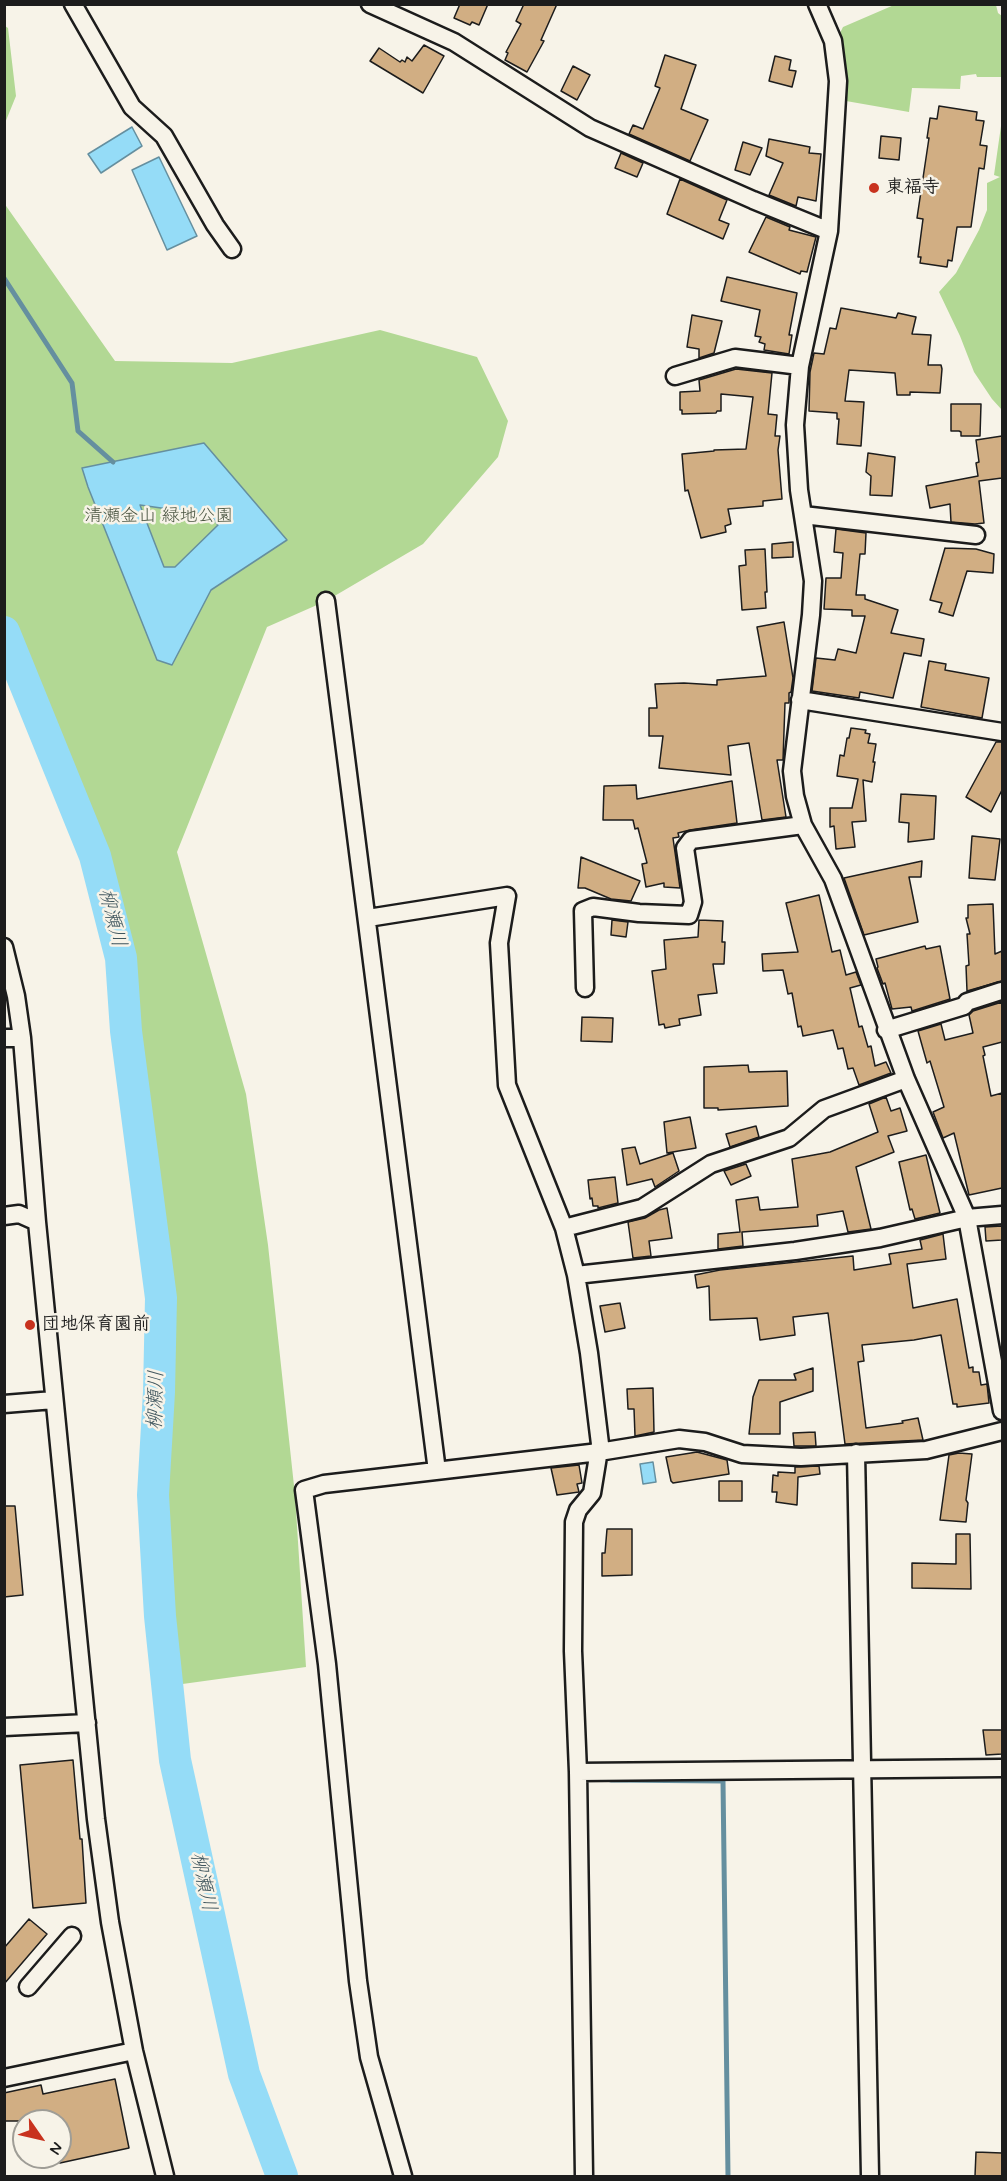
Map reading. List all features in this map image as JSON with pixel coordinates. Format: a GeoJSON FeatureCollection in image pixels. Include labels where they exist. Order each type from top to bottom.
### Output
{"type":"FeatureCollection","features":[{"type":"Feature","properties":{"kind":"street"},"geometry":{"type":"LineString","coordinates":[[73,4],[132,107],[164,136],[215,225],[232,249]]}},
{"type":"Feature","properties":{"kind":"street"},"geometry":{"type":"LineString","coordinates":[[370,4],[454,42],[590,128],[829,231]]}},
{"type":"Feature","properties":{"kind":"street"},"geometry":{"type":"LineString","coordinates":[[817,4],[833,41],[838,81],[829,231],[800,366],[795,425],[803,515],[813,581],[792,771],[795,795],[803,825],[833,879],[886,1030],[967,1218],[1002,1411]]}},
{"type":"Feature","properties":{"kind":"street"},"geometry":{"type":"LineString","coordinates":[[675,376],[735,358],[800,366]]}},
{"type":"Feature","properties":{"kind":"street"},"geometry":{"type":"LineString","coordinates":[[803,515],[976,535]]}},
{"type":"Feature","properties":{"kind":"street"},"geometry":{"type":"LineString","coordinates":[[326,601],[437,1471]]}},
{"type":"Feature","properties":{"kind":"street"},"geometry":{"type":"LineString","coordinates":[[800,700],[1002,732]]}},
{"type":"Feature","properties":{"kind":"street"},"geometry":{"type":"LineString","coordinates":[[585,988],[583,910],[593,907],[639,913],[689,915],[693,902],[685,848],[691,840],[803,825]]}},
{"type":"Feature","properties":{"kind":"street"},"geometry":{"type":"LineString","coordinates":[[368,918],[507,896],[499,943],[507,1085],[564,1228],[576,1275],[589,1353],[600,1444],[592,1493],[579,1510],[574,1522],[573,1651],[578,1772],[584,2176]]}},
{"type":"Feature","properties":{"kind":"street"},"geometry":{"type":"LineString","coordinates":[[4,947],[16,996],[22,1038],[37,1222],[96,1819],[110,1922],[134,2051],[165,2176]]}},
{"type":"Feature","properties":{"kind":"street"},"geometry":{"type":"LineString","coordinates":[[886,1030],[964,1006],[967,1002],[1001,991]]}},
{"type":"Feature","properties":{"kind":"street"},"geometry":{"type":"LineString","coordinates":[[4,1038],[22,1038]]}},
{"type":"Feature","properties":{"kind":"street"},"geometry":{"type":"LineString","coordinates":[[564,1228],[642,1208],[711,1164],[789,1138],[824,1109],[906,1079]]}},
{"type":"Feature","properties":{"kind":"street"},"geometry":{"type":"LineString","coordinates":[[4,1216],[19,1214],[37,1222]]}},
{"type":"Feature","properties":{"kind":"street"},"geometry":{"type":"LineString","coordinates":[[576,1275],[795,1251],[880,1238],[967,1218],[1002,1215]]}},
{"type":"Feature","properties":{"kind":"street"},"geometry":{"type":"LineString","coordinates":[[4,1404],[54,1400]]}},
{"type":"Feature","properties":{"kind":"street"},"geometry":{"type":"LineString","coordinates":[[403,2176],[369,2057],[357,1981],[327,1664],[304,1490],[324,1484],[599,1452],[679,1439],[705,1442],[742,1454],[801,1457],[926,1450],[1002,1431]]}},
{"type":"Feature","properties":{"kind":"street"},"geometry":{"type":"LineString","coordinates":[[856,1454],[870,2176]]}},
{"type":"Feature","properties":{"kind":"street"},"geometry":{"type":"LineString","coordinates":[[4,1727],[87,1723]]}},
{"type":"Feature","properties":{"kind":"street"},"geometry":{"type":"LineString","coordinates":[[578,1772],[1002,1768]]}},
{"type":"Feature","properties":{"kind":"street"},"geometry":{"type":"LineString","coordinates":[[28,1987],[72,1935]]}},
{"type":"Feature","properties":{"kind":"street"},"geometry":{"type":"LineString","coordinates":[[4,2078],[134,2051]]}},
{"type":"Feature","properties":{"kind":"green space"},"geometry":{"type":"Polygon","coordinates":[[[894,5],[996,5],[998,13],[1002,16],[1002,77],[977,77],[976,74],[961,76],[960,89],[912,88],[909,112],[846,101],[843,44],[840,33],[843,27],[894,5]]]}},
{"type":"Feature","properties":{"kind":"green space"},"geometry":{"type":"Polygon","coordinates":[[[5,26],[8,28],[16,96],[5,123],[5,26]]]}},
{"type":"Feature","properties":{"kind":"green space"},"geometry":{"type":"Polygon","coordinates":[[[1002,119],[1002,410],[974,372],[939,292],[956,273],[979,230],[987,210],[987,183],[1000,177],[994,175],[1002,119]]]}},
{"type":"Feature","properties":{"kind":"green space","name":"清瀬金山 緑地公園"},"geometry":{"type":"Polygon","coordinates":[[[4,203],[115,361],[232,363],[380,330],[477,357],[508,421],[498,457],[423,544],[326,601],[267,627],[177,852],[246,1094],[268,1245],[295,1495],[306,1667],[168,1686],[161,1298],[121,958],[95,856],[5,643],[4,203]]]}},
{"type":"Feature","properties":{"kind":"water"},"geometry":{"type":"Polygon","coordinates":[[[132,127],[142,146],[101,173],[88,154],[132,127]]]}},
{"type":"Feature","properties":{"kind":"water"},"geometry":{"type":"Polygon","coordinates":[[[159,157],[197,236],[167,250],[132,170],[159,157]]]}},
{"type":"Feature","properties":{"kind":"water"},"geometry":{"type":"Polygon","coordinates":[[[204,443],[287,540],[211,590],[172,665],[157,660],[82,468],[204,443]],[[140,505],[164,567],[175,567],[218,525],[210,515],[140,505]]]}},
{"type":"Feature","properties":{"kind":"water"},"geometry":{"type":"Polygon","coordinates":[[[653,1462],[656,1482],[643,1484],[640,1464],[653,1462]]]}},
{"type":"Feature","properties":{"kind":"building"},"geometry":{"type":"Polygon","coordinates":[[[460,4],[488,4],[479,25],[472,22],[470,25],[454,18],[460,4]]]}},
{"type":"Feature","properties":{"kind":"building"},"geometry":{"type":"Polygon","coordinates":[[[524,4],[557,4],[541,40],[544,41],[527,72],[505,60],[508,53],[506,52],[521,24],[516,21],[524,4]]]}},
{"type":"Feature","properties":{"kind":"building"},"geometry":{"type":"Polygon","coordinates":[[[424,45],[444,56],[423,93],[370,61],[379,48],[400,62],[402,60],[405,62],[407,57],[412,61],[424,45]]]}},
{"type":"Feature","properties":{"kind":"building"},"geometry":{"type":"Polygon","coordinates":[[[665,55],[696,65],[681,109],[708,120],[690,161],[629,134],[633,125],[643,129],[660,88],[655,86],[665,55]]]}},
{"type":"Feature","properties":{"kind":"building"},"geometry":{"type":"Polygon","coordinates":[[[775,56],[791,60],[789,70],[796,71],[792,87],[769,81],[775,56]]]}},
{"type":"Feature","properties":{"kind":"building"},"geometry":{"type":"Polygon","coordinates":[[[573,66],[590,75],[577,100],[561,91],[573,66]]]}},
{"type":"Feature","properties":{"kind":"building"},"geometry":{"type":"Polygon","coordinates":[[[939,106],[977,112],[976,120],[984,121],[980,145],[987,146],[984,169],[979,168],[971,227],[957,227],[952,261],[948,260],[947,267],[920,263],[921,257],[918,257],[923,219],[917,218],[929,138],[927,138],[930,118],[937,119],[939,106]]]}},
{"type":"Feature","properties":{"kind":"building"},"geometry":{"type":"Polygon","coordinates":[[[881,136],[901,138],[899,160],[879,158],[881,136]]]}},
{"type":"Feature","properties":{"kind":"building"},"geometry":{"type":"Polygon","coordinates":[[[769,139],[810,147],[809,153],[821,154],[816,201],[798,197],[796,206],[769,195],[783,163],[766,156],[769,139]]]}},
{"type":"Feature","properties":{"kind":"building"},"geometry":{"type":"Polygon","coordinates":[[[743,142],[762,148],[750,175],[735,170],[743,142]]]}},
{"type":"Feature","properties":{"kind":"building"},"geometry":{"type":"Polygon","coordinates":[[[621,153],[643,163],[637,177],[615,168],[621,153]]]}},
{"type":"Feature","properties":{"kind":"building"},"geometry":{"type":"Polygon","coordinates":[[[680,179],[727,200],[719,220],[729,224],[723,239],[667,214],[680,179]]]}},
{"type":"Feature","properties":{"kind":"building"},"geometry":{"type":"Polygon","coordinates":[[[766,217],[790,227],[789,230],[816,237],[807,272],[801,271],[800,274],[749,252],[766,217]]]}},
{"type":"Feature","properties":{"kind":"building"},"geometry":{"type":"Polygon","coordinates":[[[727,277],[797,293],[789,335],[792,335],[789,354],[764,350],[765,344],[759,342],[761,337],[755,336],[760,310],[721,301],[727,277]]]}},
{"type":"Feature","properties":{"kind":"building"},"geometry":{"type":"Polygon","coordinates":[[[841,308],[896,318],[898,313],[916,317],[912,334],[931,335],[928,365],[941,365],[942,369],[940,393],[910,392],[910,395],[897,395],[895,373],[849,370],[845,401],[864,402],[861,446],[837,444],[839,419],[837,419],[837,413],[809,411],[810,372],[814,353],[824,354],[830,328],[836,329],[841,308]]]}},
{"type":"Feature","properties":{"kind":"building"},"geometry":{"type":"Polygon","coordinates":[[[692,315],[722,321],[714,353],[699,358],[699,349],[687,347],[692,315]]]}},
{"type":"Feature","properties":{"kind":"building"},"geometry":{"type":"Polygon","coordinates":[[[736,369],[772,373],[768,414],[777,415],[775,436],[780,436],[778,450],[782,499],[763,501],[763,506],[728,509],[731,524],[725,526],[726,532],[701,538],[688,490],[685,491],[682,454],[746,449],[753,397],[721,394],[721,411],[682,414],[680,392],[700,391],[699,380],[736,369]]]}},
{"type":"Feature","properties":{"kind":"building"},"geometry":{"type":"Polygon","coordinates":[[[951,404],[981,404],[980,436],[961,436],[959,431],[951,431],[951,404]]]}},
{"type":"Feature","properties":{"kind":"building"},"geometry":{"type":"Polygon","coordinates":[[[1002,436],[1002,478],[979,481],[984,523],[951,522],[950,504],[930,508],[926,486],[978,476],[976,440],[1002,436]]]}},
{"type":"Feature","properties":{"kind":"building"},"geometry":{"type":"Polygon","coordinates":[[[868,453],[895,457],[892,496],[870,495],[871,476],[866,472],[868,453]]]}},
{"type":"Feature","properties":{"kind":"building"},"geometry":{"type":"Polygon","coordinates":[[[836,529],[866,533],[865,554],[860,554],[856,595],[865,595],[865,599],[898,610],[891,633],[924,639],[921,656],[904,653],[893,698],[860,692],[859,698],[812,691],[816,658],[835,660],[838,649],[856,653],[865,616],[852,616],[852,610],[824,609],[826,578],[841,578],[843,553],[834,552],[836,529]]]}},
{"type":"Feature","properties":{"kind":"building"},"geometry":{"type":"Polygon","coordinates":[[[793,542],[793,557],[772,558],[772,544],[793,542]]]}},
{"type":"Feature","properties":{"kind":"building"},"geometry":{"type":"Polygon","coordinates":[[[945,548],[976,549],[994,554],[993,573],[967,571],[953,616],[939,612],[942,603],[930,600],[945,548]]]}},
{"type":"Feature","properties":{"kind":"building"},"geometry":{"type":"Polygon","coordinates":[[[765,549],[766,608],[742,610],[739,566],[746,565],[745,550],[765,549]]]}},
{"type":"Feature","properties":{"kind":"building"},"geometry":{"type":"Polygon","coordinates":[[[784,622],[793,678],[789,703],[785,703],[783,760],[777,760],[786,817],[762,820],[749,743],[728,746],[731,775],[659,768],[663,736],[649,736],[649,708],[657,708],[655,684],[717,685],[717,680],[766,676],[757,627],[784,622]]]}},
{"type":"Feature","properties":{"kind":"building"},"geometry":{"type":"Polygon","coordinates":[[[929,661],[946,664],[945,670],[989,678],[982,718],[921,707],[929,661]]]}},
{"type":"Feature","properties":{"kind":"building"},"geometry":{"type":"Polygon","coordinates":[[[851,728],[866,730],[865,733],[870,734],[868,743],[876,744],[873,762],[875,762],[872,782],[863,780],[866,821],[852,822],[855,847],[836,849],[834,826],[830,827],[830,808],[852,808],[858,779],[837,776],[840,755],[844,756],[851,728]]]}},
{"type":"Feature","properties":{"kind":"building"},"geometry":{"type":"Polygon","coordinates":[[[996,742],[1002,742],[1002,790],[991,812],[966,797],[996,742]]]}},
{"type":"Feature","properties":{"kind":"building"},"geometry":{"type":"Polygon","coordinates":[[[732,781],[737,823],[678,833],[679,837],[673,838],[680,888],[664,887],[664,883],[646,887],[642,864],[647,863],[638,828],[635,829],[633,820],[603,820],[604,786],[636,785],[637,799],[732,781]]]}},
{"type":"Feature","properties":{"kind":"building"},"geometry":{"type":"Polygon","coordinates":[[[901,794],[936,796],[934,839],[908,842],[909,823],[899,822],[901,794]]]}},
{"type":"Feature","properties":{"kind":"building"},"geometry":{"type":"Polygon","coordinates":[[[972,836],[1000,839],[995,880],[969,878],[972,836]]]}},
{"type":"Feature","properties":{"kind":"building"},"geometry":{"type":"Polygon","coordinates":[[[581,857],[640,881],[631,901],[611,899],[585,888],[578,888],[581,857]]]}},
{"type":"Feature","properties":{"kind":"building"},"geometry":{"type":"Polygon","coordinates":[[[922,861],[921,877],[909,877],[918,922],[864,935],[844,878],[922,861]]]}},
{"type":"Feature","properties":{"kind":"building"},"geometry":{"type":"Polygon","coordinates":[[[819,895],[832,952],[840,950],[846,975],[856,972],[861,985],[850,988],[859,1027],[862,1026],[868,1047],[871,1046],[875,1066],[886,1062],[891,1073],[859,1085],[853,1068],[848,1069],[843,1048],[838,1049],[833,1030],[803,1036],[801,1026],[798,1027],[792,993],[788,994],[783,970],[763,971],[762,954],[798,952],[786,903],[819,895]]]}},
{"type":"Feature","properties":{"kind":"building"},"geometry":{"type":"Polygon","coordinates":[[[993,904],[995,954],[1002,951],[1002,981],[967,991],[966,966],[969,965],[967,934],[970,934],[966,918],[968,918],[968,905],[993,904]]]}},
{"type":"Feature","properties":{"kind":"building"},"geometry":{"type":"Polygon","coordinates":[[[612,920],[628,922],[626,937],[611,935],[612,920]]]}},
{"type":"Feature","properties":{"kind":"building"},"geometry":{"type":"Polygon","coordinates":[[[699,920],[723,921],[724,964],[713,964],[717,993],[698,995],[701,1015],[679,1019],[680,1025],[665,1028],[664,1024],[659,1025],[652,971],[666,969],[664,940],[698,937],[699,920]]]}},
{"type":"Feature","properties":{"kind":"building"},"geometry":{"type":"Polygon","coordinates":[[[925,946],[926,949],[940,946],[950,999],[912,1011],[911,1007],[892,1009],[876,959],[925,946]]]}},
{"type":"Feature","properties":{"kind":"building"},"geometry":{"type":"Polygon","coordinates":[[[1002,1002],[1002,1042],[983,1047],[985,1055],[983,1056],[991,1096],[1002,1093],[1002,1188],[969,1195],[954,1133],[943,1138],[933,1112],[944,1107],[930,1061],[927,1063],[918,1031],[941,1024],[945,1040],[973,1033],[969,1015],[973,1011],[1002,1002]]]}},
{"type":"Feature","properties":{"kind":"building"},"geometry":{"type":"Polygon","coordinates":[[[582,1017],[613,1018],[612,1042],[581,1041],[582,1017]]]}},
{"type":"Feature","properties":{"kind":"building"},"geometry":{"type":"Polygon","coordinates":[[[748,1065],[749,1072],[787,1071],[788,1106],[718,1110],[718,1108],[704,1108],[704,1067],[748,1065]]]}},
{"type":"Feature","properties":{"kind":"building"},"geometry":{"type":"Polygon","coordinates":[[[886,1097],[891,1111],[900,1108],[907,1131],[888,1136],[894,1152],[856,1167],[871,1229],[848,1232],[843,1211],[817,1215],[818,1226],[742,1232],[743,1246],[718,1249],[718,1234],[740,1232],[736,1200],[758,1197],[760,1210],[798,1207],[792,1159],[830,1152],[878,1132],[869,1104],[886,1097]]]}},
{"type":"Feature","properties":{"kind":"building"},"geometry":{"type":"Polygon","coordinates":[[[690,1117],[696,1148],[667,1153],[664,1122],[690,1117]]]}},
{"type":"Feature","properties":{"kind":"building"},"geometry":{"type":"Polygon","coordinates":[[[756,1126],[759,1137],[730,1147],[726,1134],[756,1126]]]}},
{"type":"Feature","properties":{"kind":"building"},"geometry":{"type":"Polygon","coordinates":[[[635,1147],[640,1164],[673,1153],[679,1171],[655,1187],[652,1179],[627,1185],[622,1149],[635,1147]]]}},
{"type":"Feature","properties":{"kind":"building"},"geometry":{"type":"Polygon","coordinates":[[[926,1155],[940,1213],[915,1219],[912,1209],[910,1210],[899,1162],[926,1155]]]}},
{"type":"Feature","properties":{"kind":"building"},"geometry":{"type":"Polygon","coordinates":[[[746,1164],[751,1176],[731,1185],[724,1171],[746,1164]]]}},
{"type":"Feature","properties":{"kind":"building"},"geometry":{"type":"Polygon","coordinates":[[[615,1177],[618,1203],[598,1208],[598,1206],[593,1206],[588,1180],[615,1177]]]}},
{"type":"Feature","properties":{"kind":"building"},"geometry":{"type":"Polygon","coordinates":[[[667,1208],[672,1238],[649,1241],[651,1256],[633,1258],[628,1222],[645,1218],[667,1208]]]}},
{"type":"Feature","properties":{"kind":"building"},"geometry":{"type":"Polygon","coordinates":[[[1002,1226],[1002,1240],[986,1241],[985,1227],[1002,1226]]]}},
{"type":"Feature","properties":{"kind":"building"},"geometry":{"type":"Polygon","coordinates":[[[943,1234],[946,1259],[907,1264],[913,1308],[957,1299],[969,1368],[973,1367],[973,1372],[979,1372],[981,1385],[987,1384],[989,1403],[957,1407],[957,1404],[953,1404],[941,1335],[862,1345],[864,1361],[858,1362],[866,1428],[903,1423],[902,1421],[918,1418],[923,1440],[845,1444],[828,1313],[793,1317],[795,1335],[760,1340],[757,1318],[710,1320],[709,1286],[697,1288],[695,1275],[720,1270],[853,1256],[854,1270],[891,1264],[889,1254],[922,1249],[920,1240],[943,1234]]]}},
{"type":"Feature","properties":{"kind":"building"},"geometry":{"type":"Polygon","coordinates":[[[620,1303],[625,1328],[605,1332],[600,1306],[620,1303]]]}},
{"type":"Feature","properties":{"kind":"building"},"geometry":{"type":"Polygon","coordinates":[[[813,1368],[813,1391],[780,1402],[780,1434],[749,1434],[753,1397],[759,1380],[796,1380],[794,1374],[813,1368]]]}},
{"type":"Feature","properties":{"kind":"building"},"geometry":{"type":"Polygon","coordinates":[[[653,1388],[654,1432],[635,1436],[634,1409],[628,1409],[627,1389],[653,1388]]]}},
{"type":"Feature","properties":{"kind":"building"},"geometry":{"type":"Polygon","coordinates":[[[815,1432],[816,1446],[794,1446],[793,1433],[815,1432]]]}},
{"type":"Feature","properties":{"kind":"building"},"geometry":{"type":"Polygon","coordinates":[[[697,1452],[727,1460],[729,1474],[673,1483],[666,1457],[697,1452]]]}},
{"type":"Feature","properties":{"kind":"building"},"geometry":{"type":"Polygon","coordinates":[[[972,1454],[966,1500],[968,1503],[966,1522],[940,1520],[949,1455],[972,1454]]]}},
{"type":"Feature","properties":{"kind":"building"},"geometry":{"type":"Polygon","coordinates":[[[579,1465],[582,1483],[577,1484],[579,1492],[557,1495],[551,1468],[579,1465]]]}},
{"type":"Feature","properties":{"kind":"building"},"geometry":{"type":"Polygon","coordinates":[[[819,1466],[820,1474],[798,1477],[797,1505],[776,1502],[777,1492],[772,1492],[773,1475],[778,1476],[778,1472],[795,1473],[795,1467],[819,1466]]]}},
{"type":"Feature","properties":{"kind":"building"},"geometry":{"type":"Polygon","coordinates":[[[719,1481],[742,1481],[742,1501],[719,1501],[719,1481]]]}},
{"type":"Feature","properties":{"kind":"building"},"geometry":{"type":"Polygon","coordinates":[[[4,1506],[15,1506],[23,1595],[4,1597],[4,1506]]]}},
{"type":"Feature","properties":{"kind":"building"},"geometry":{"type":"Polygon","coordinates":[[[607,1529],[632,1529],[632,1575],[602,1576],[602,1553],[605,1553],[607,1529]]]}},
{"type":"Feature","properties":{"kind":"building"},"geometry":{"type":"Polygon","coordinates":[[[956,1534],[970,1534],[971,1589],[912,1588],[912,1563],[956,1564],[956,1534]]]}},
{"type":"Feature","properties":{"kind":"building"},"geometry":{"type":"Polygon","coordinates":[[[983,1730],[1002,1730],[1002,1754],[986,1755],[983,1730]]]}},
{"type":"Feature","properties":{"kind":"building"},"geometry":{"type":"Polygon","coordinates":[[[73,1760],[80,1839],[82,1839],[86,1903],[33,1908],[20,1765],[73,1760]]]}},
{"type":"Feature","properties":{"kind":"building"},"geometry":{"type":"Polygon","coordinates":[[[29,1919],[47,1934],[4,1984],[4,1948],[29,1919]]]}},
{"type":"Feature","properties":{"kind":"building"},"geometry":{"type":"Polygon","coordinates":[[[115,2079],[129,2148],[72,2160],[72,2109],[12,2109],[12,2121],[4,2121],[4,2093],[41,2085],[43,2094],[115,2079]]]}},
{"type":"Feature","properties":{"kind":"building"},"geometry":{"type":"Polygon","coordinates":[[[976,2152],[1002,2153],[1002,2176],[975,2176],[976,2152]]]}},
{"type":"Feature","properties":{"kind":"waterway"},"geometry":{"type":"LineString","coordinates":[[4,278],[72,383],[78,431],[113,462]]}},
{"type":"Feature","properties":{"kind":"waterway","name":"柳瀬川"},"geometry":{"type":"LineString","coordinates":[[4,632],[95,856],[121,958],[126,1031],[161,1298],[159,1392],[153,1495],[160,1616],[175,1760],[244,2074],[282,2176]]}},
{"type":"Feature","properties":{"kind":"waterway"},"geometry":{"type":"LineString","coordinates":[[611,1780],[723,1781],[728,2176]]}},
{"type":"Feature","properties":{"kind":"place","name":"東福寺"},"geometry":{"type":"Point","coordinates":[874,188]}},
{"type":"Feature","properties":{"kind":"place","name":"団地保育園前"},"geometry":{"type":"Point","coordinates":[30,1325]}}]}
